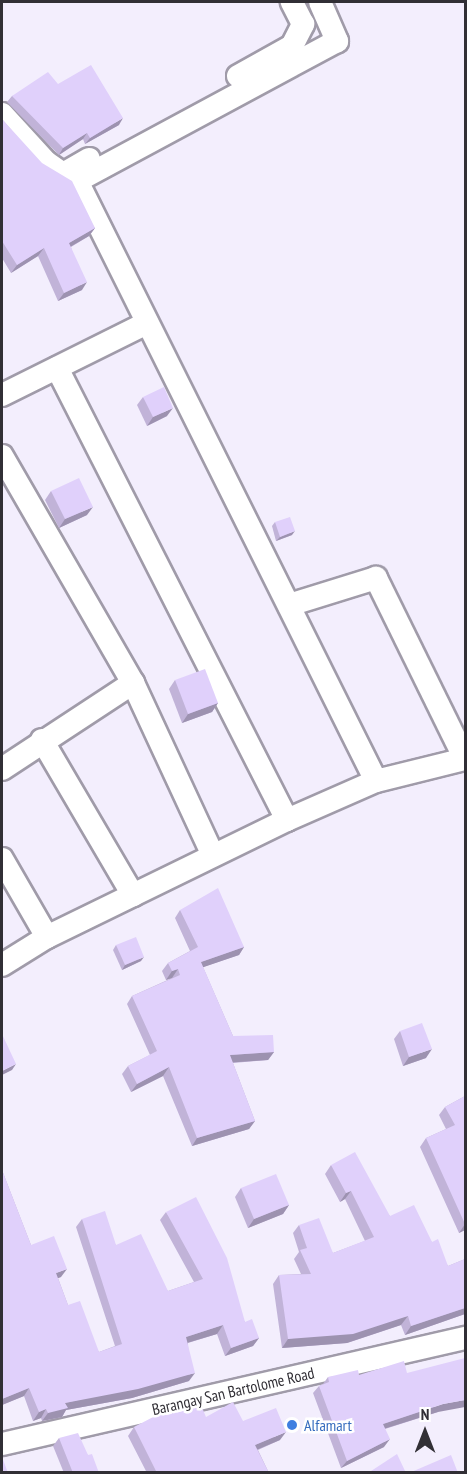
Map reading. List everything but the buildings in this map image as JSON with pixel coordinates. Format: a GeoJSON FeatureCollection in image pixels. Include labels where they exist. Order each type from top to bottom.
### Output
{"type":"FeatureCollection","features":[{"type":"Feature","properties":{"kind":"street"},"geometry":{"type":"LineString","coordinates":[[2,114],[46,162],[63,174],[292,46],[303,24],[292,2]]}},
{"type":"Feature","properties":{"kind":"street"},"geometry":{"type":"LineString","coordinates":[[320,2],[337,41],[77,181],[375,781]]}},
{"type":"Feature","properties":{"kind":"street"},"geometry":{"type":"LineString","coordinates":[[2,395],[147,323]]}},
{"type":"Feature","properties":{"kind":"street"},"geometry":{"type":"LineString","coordinates":[[57,368],[287,820]]}},
{"type":"Feature","properties":{"kind":"street"},"geometry":{"type":"LineString","coordinates":[[2,456],[133,683],[213,855]]}},
{"type":"Feature","properties":{"kind":"street"},"geometry":{"type":"LineString","coordinates":[[2,965],[47,937],[287,820],[375,781],[465,759],[376,578],[289,605]]}},
{"type":"Feature","properties":{"kind":"street"},"geometry":{"type":"LineString","coordinates":[[2,769],[42,740],[133,683]]}},
{"type":"Feature","properties":{"kind":"street"},"geometry":{"type":"LineString","coordinates":[[42,740],[133,895]]}},
{"type":"Feature","properties":{"kind":"street"},"geometry":{"type":"LineString","coordinates":[[2,860],[47,937]]}},
{"type":"Feature","properties":{"kind":"street","name":"Barangay San Bartolome Road"},"geometry":{"type":"LineString","coordinates":[[2,1444],[465,1338]]}},
{"type":"Feature","properties":{"kind":"place","name":"Alfamart"},"geometry":{"type":"Point","coordinates":[292,1425]}}]}
